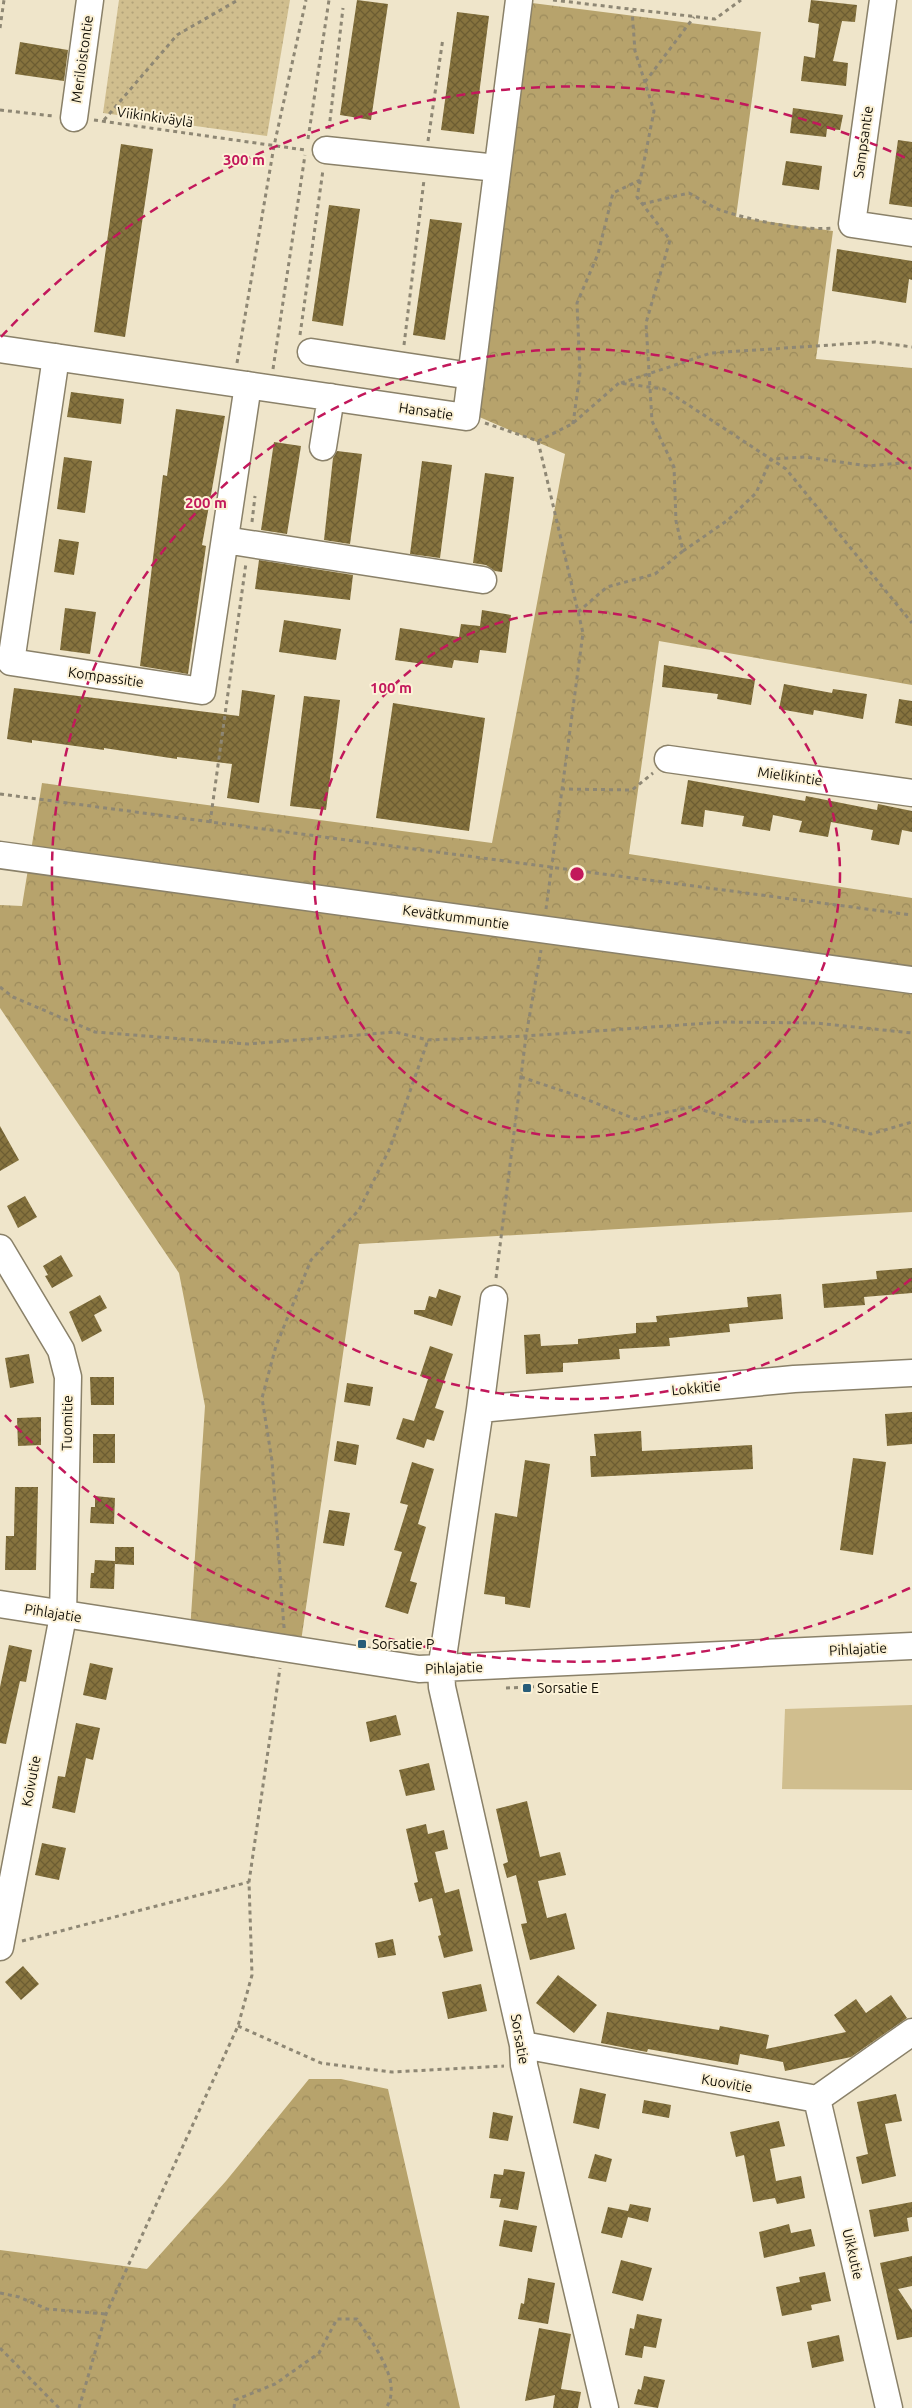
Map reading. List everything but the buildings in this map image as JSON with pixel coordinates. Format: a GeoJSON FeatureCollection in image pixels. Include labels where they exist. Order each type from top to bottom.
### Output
{"type":"FeatureCollection","features":[{"type":"Feature","properties":{"kind":"street","name":"Meriloistontie"},"geometry":{"type":"LineString","coordinates":[[74,118],[90,0]]}},
{"type":"Feature","properties":{"kind":"street","name":"Hansatie"},"geometry":{"type":"LineString","coordinates":[[0,349],[466,417],[519,0]]}},
{"type":"Feature","properties":{"kind":"street","name":"Sampsantie"},"geometry":{"type":"LineString","coordinates":[[883,0],[852,224],[912,232]]}},
{"type":"Feature","properties":{"kind":"street"},"geometry":{"type":"LineString","coordinates":[[316,150],[498,168]]}},
{"type":"Feature","properties":{"kind":"street"},"geometry":{"type":"LineString","coordinates":[[310,352],[471,376]]}},
{"type":"Feature","properties":{"kind":"street","name":"Kompassitie"},"geometry":{"type":"LineString","coordinates":[[56,357],[11,662],[202,691],[225,540],[241,384]]}},
{"type":"Feature","properties":{"kind":"street"},"geometry":{"type":"LineString","coordinates":[[323,447],[330,397]]}},
{"type":"Feature","properties":{"kind":"street"},"geometry":{"type":"LineString","coordinates":[[225,540],[482,580]]}},
{"type":"Feature","properties":{"kind":"street","name":"Mielikintie"},"geometry":{"type":"LineString","coordinates":[[668,759],[912,793]]}},
{"type":"Feature","properties":{"kind":"street","name":"Kevätkummuntie"},"geometry":{"type":"LineString","coordinates":[[2,863],[544,928],[912,980]]}},
{"type":"Feature","properties":{"kind":"street","name":"Tuomitie"},"geometry":{"type":"LineString","coordinates":[[0,1248],[61,1350],[68,1377],[63,1616]]}},
{"type":"Feature","properties":{"kind":"street"},"geometry":{"type":"LineString","coordinates":[[441,1670],[480,1409],[494,1299]]}},
{"type":"Feature","properties":{"kind":"street","name":"Lokkitie"},"geometry":{"type":"LineString","coordinates":[[480,1409],[794,1378],[912,1373]]}},
{"type":"Feature","properties":{"kind":"street","name":"Pihlajatie"},"geometry":{"type":"LineString","coordinates":[[0,1604],[63,1616],[286,1650],[420,1669],[441,1670],[912,1646]]}},
{"type":"Feature","properties":{"kind":"street","name":"Koivutie"},"geometry":{"type":"LineString","coordinates":[[0,1947],[63,1616]]}},
{"type":"Feature","properties":{"kind":"street","name":"Sorsatie"},"geometry":{"type":"LineString","coordinates":[[441,1670],[442,1687],[523,2055],[605,2408]]}},
{"type":"Feature","properties":{"kind":"street"},"geometry":{"type":"LineString","coordinates":[[817,2099],[912,2032]]}},
{"type":"Feature","properties":{"kind":"street","name":"Kuovitie"},"geometry":{"type":"LineString","coordinates":[[523,2055],[817,2099]]}},
{"type":"Feature","properties":{"kind":"street","name":"Uikkutie"},"geometry":{"type":"LineString","coordinates":[[817,2099],[889,2408]]}},
{"type":"Feature","properties":{"kind":"path"},"geometry":{"type":"LineString","coordinates":[[0,28],[4,0]]}},
{"type":"Feature","properties":{"kind":"path"},"geometry":{"type":"LineString","coordinates":[[104,120],[177,34],[238,0]]}},
{"type":"Feature","properties":{"kind":"path"},"geometry":{"type":"LineString","coordinates":[[241,384],[274,146],[306,0]]}},
{"type":"Feature","properties":{"kind":"path"},"geometry":{"type":"LineString","coordinates":[[553,0],[715,19],[741,0]]}},
{"type":"Feature","properties":{"kind":"path"},"geometry":{"type":"LineString","coordinates":[[310,352],[298,351],[316,150],[343,8]]}},
{"type":"Feature","properties":{"kind":"path"},"geometry":{"type":"LineString","coordinates":[[632,10],[635,51],[654,111],[637,197],[670,240],[646,323],[652,421],[674,467],[676,521],[682,551]]}},
{"type":"Feature","properties":{"kind":"path"},"geometry":{"type":"LineString","coordinates":[[645,83],[694,17]]}},
{"type":"Feature","properties":{"kind":"path"},"geometry":{"type":"LineString","coordinates":[[403,366],[426,160],[443,38]]}},
{"type":"Feature","properties":{"kind":"path","name":"Viikinkiväylä"},"geometry":{"type":"LineString","coordinates":[[0,110],[104,120],[274,146],[316,150]]}},
{"type":"Feature","properties":{"kind":"path"},"geometry":{"type":"LineString","coordinates":[[572,424],[580,373],[577,303],[598,254],[613,193],[640,180]]}},
{"type":"Feature","properties":{"kind":"path"},"geometry":{"type":"LineString","coordinates":[[642,204],[689,193],[721,210],[762,220],[820,229],[839,228]]}},
{"type":"Feature","properties":{"kind":"path"},"geometry":{"type":"LineString","coordinates":[[466,417],[538,441],[572,424],[619,383],[711,352],[875,342],[912,347]]}},
{"type":"Feature","properties":{"kind":"path"},"geometry":{"type":"LineString","coordinates":[[619,383],[664,389],[786,470],[912,624]]}},
{"type":"Feature","properties":{"kind":"path"},"geometry":{"type":"LineString","coordinates":[[494,1299],[526,1036],[544,928],[550,869],[583,632],[538,441]]}},
{"type":"Feature","properties":{"kind":"path"},"geometry":{"type":"LineString","coordinates":[[771,459],[806,458],[868,466],[912,462]]}},
{"type":"Feature","properties":{"kind":"path"},"geometry":{"type":"LineString","coordinates":[[578,612],[607,587],[655,574],[682,551],[728,520],[756,493],[771,459]]}},
{"type":"Feature","properties":{"kind":"path"},"geometry":{"type":"LineString","coordinates":[[561,789],[632,790],[668,759]]}},
{"type":"Feature","properties":{"kind":"path"},"geometry":{"type":"LineString","coordinates":[[0,794],[550,869],[912,915]]}},
{"type":"Feature","properties":{"kind":"path"},"geometry":{"type":"LineString","coordinates":[[0,987],[13,997],[95,1032],[248,1044],[396,1032],[428,1040],[526,1036],[723,1022],[816,1023],[912,1033]]}},
{"type":"Feature","properties":{"kind":"path"},"geometry":{"type":"LineString","coordinates":[[79,2408],[106,2314],[238,2026],[252,1975],[249,1882],[281,1667],[286,1650],[272,1461],[262,1398],[276,1346],[311,1260],[358,1210],[390,1148],[428,1040]]}},
{"type":"Feature","properties":{"kind":"path"},"geometry":{"type":"LineString","coordinates":[[521,1077],[578,1096],[635,1119],[691,1107],[747,1122],[819,1120],[871,1134],[912,1122]]}},
{"type":"Feature","properties":{"kind":"path"},"geometry":{"type":"LineString","coordinates":[[0,1947],[249,1882]]}},
{"type":"Feature","properties":{"kind":"path"},"geometry":{"type":"LineString","coordinates":[[238,2026],[321,2063],[392,2072],[523,2055]]}},
{"type":"Feature","properties":{"kind":"path"},"geometry":{"type":"LineString","coordinates":[[0,2293],[19,2297],[47,2310],[106,2314]]}},
{"type":"Feature","properties":{"kind":"path"},"geometry":{"type":"LineString","coordinates":[[234,2408],[236,2400],[275,2384],[319,2353],[337,2319],[357,2319],[388,2368],[391,2401],[386,2408]]}},
{"type":"Feature","properties":{"kind":"path"},"geometry":{"type":"LineString","coordinates":[[0,2348],[59,2408]]}},
{"type":"Feature","properties":{"kind":"shaded area"},"geometry":{"type":"Polygon","coordinates":[[[119,0],[290,0],[267,136],[103,113],[119,0]]]}},
{"type":"Feature","properties":{"kind":"shaded area"},"geometry":{"type":"Polygon","coordinates":[[[912,1705],[912,1790],[782,1789],[785,1709],[912,1705]]]}},
{"type":"Feature","properties":{"kind":"green space"},"geometry":{"type":"Polygon","coordinates":[[[532,3],[761,32],[736,217],[833,231],[816,359],[912,368],[912,685],[659,641],[629,854],[912,898],[912,1212],[359,1244],[298,1662],[189,1646],[205,1406],[179,1273],[0,1008],[0,905],[22,906],[42,783],[492,843],[565,454],[477,416],[532,3]]]}},
{"type":"Feature","properties":{"kind":"green space"},"geometry":{"type":"Polygon","coordinates":[[[309,2079],[341,2079],[388,2089],[460,2408],[0,2408],[0,2250],[147,2269],[226,2181],[309,2079]]]}},
{"type":"Feature","properties":{"kind":"place","name":"Sorsatie P"},"geometry":{"type":"Point","coordinates":[362,1644]}},
{"type":"Feature","properties":{"kind":"place","name":"Sorsatie E"},"geometry":{"type":"Point","coordinates":[527,1688]}}]}
